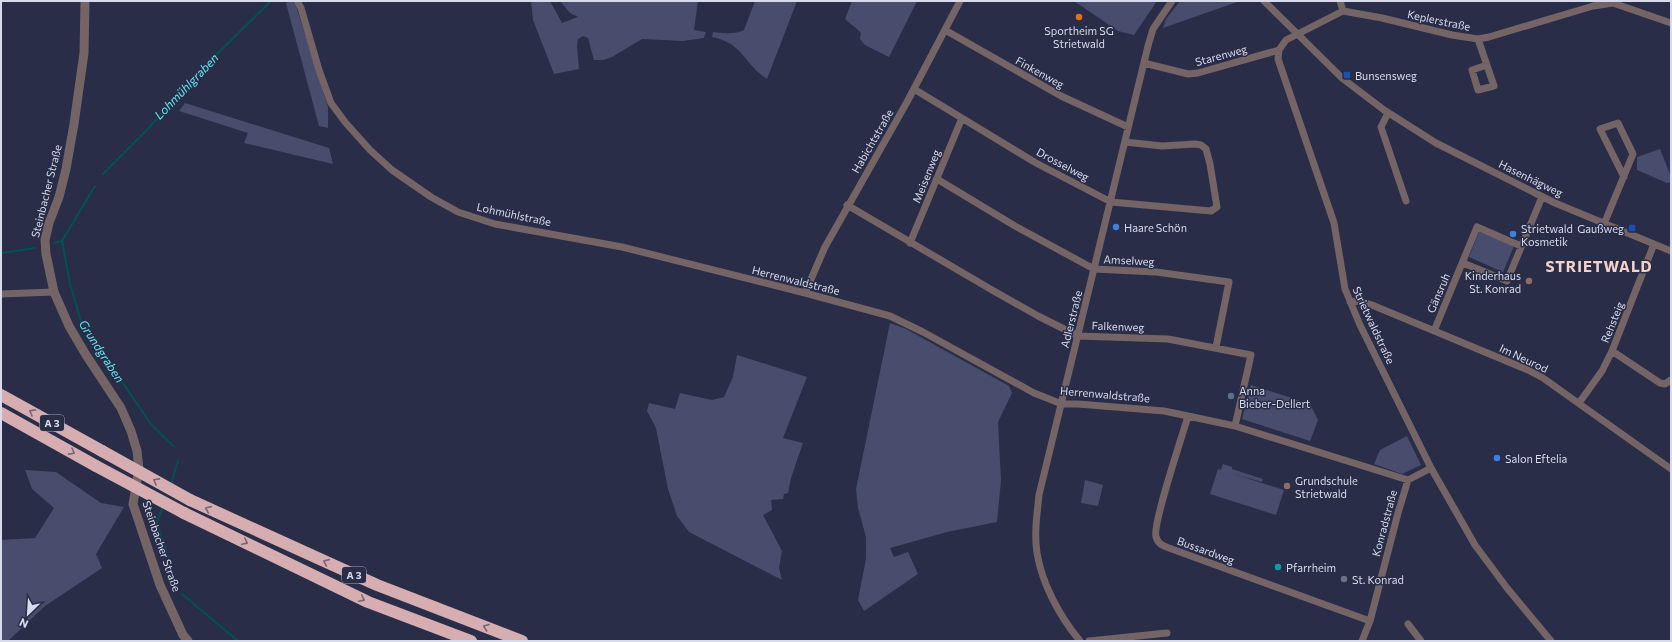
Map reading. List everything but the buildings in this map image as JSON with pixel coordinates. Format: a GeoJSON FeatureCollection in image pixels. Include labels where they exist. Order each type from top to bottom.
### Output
{"type":"FeatureCollection","features":[{"type":"Feature","properties":{"kind":"highway","name":"A 3"},"geometry":{"type":"LineString","coordinates":[[1,395],[190,500],[377,585],[522,641]]}},
{"type":"Feature","properties":{"kind":"highway","name":"A 3"},"geometry":{"type":"LineString","coordinates":[[1,413],[184,513],[368,602],[471,641]]}},
{"type":"Feature","properties":{"kind":"street","name":"Steinbacher Straße"},"geometry":{"type":"LineString","coordinates":[[85,1],[84,53],[71,139],[59,197],[49,224],[46,240],[46,254],[54,292],[69,326],[121,408],[131,431],[137,451],[139,469],[133,504],[160,585],[183,635],[188,641]]}},
{"type":"Feature","properties":{"kind":"street","name":"Lohmühlstraße"},"geometry":{"type":"LineString","coordinates":[[297,1],[301,8],[319,70],[331,103],[345,122],[370,150],[392,170],[431,197],[458,212],[495,224],[622,247],[742,278]]}},
{"type":"Feature","properties":{"kind":"street","name":"Habichtstraße"},"geometry":{"type":"LineString","coordinates":[[805,293],[825,247],[847,205],[914,89],[960,1]]}},
{"type":"Feature","properties":{"kind":"street","name":"Adlerstraße"},"geometry":{"type":"LineString","coordinates":[[1082,641],[1057,606],[1045,579],[1037,553],[1036,524],[1039,495],[1153,29],[1172,1]]}},
{"type":"Feature","properties":{"kind":"street"},"geometry":{"type":"LineString","coordinates":[[1264,1],[1297,34]]}},
{"type":"Feature","properties":{"kind":"street"},"geometry":{"type":"LineString","coordinates":[[1279,50],[1286,40],[1343,11],[1340,1]]}},
{"type":"Feature","properties":{"kind":"street","name":"Keplerstraße"},"geometry":{"type":"LineString","coordinates":[[1343,11],[1382,18],[1452,35],[1478,39],[1593,6],[1613,4],[1671,23]]}},
{"type":"Feature","properties":{"kind":"street","name":"Finkenweg"},"geometry":{"type":"LineString","coordinates":[[945,30],[1060,96],[1128,127]]}},
{"type":"Feature","properties":{"kind":"street","name":"Hasenhägweg"},"geometry":{"type":"LineString","coordinates":[[1297,34],[1342,78],[1388,112],[1436,143],[1542,196],[1604,224],[1671,251]]}},
{"type":"Feature","properties":{"kind":"street"},"geometry":{"type":"LineString","coordinates":[[1478,39],[1487,65]]}},
{"type":"Feature","properties":{"kind":"street","name":"Starenweg"},"geometry":{"type":"LineString","coordinates":[[1144,63],[1188,74],[1198,73],[1279,50]]}},
{"type":"Feature","properties":{"kind":"street","name":"Strietwaldstraße"},"geometry":{"type":"LineString","coordinates":[[1279,50],[1278,59],[1334,223],[1343,281],[1350,302],[1431,468],[1475,545],[1507,588],[1551,641]]}},
{"type":"Feature","properties":{"kind":"street","name":"Drosselweg"},"geometry":{"type":"LineString","coordinates":[[914,89],[1036,162],[1111,202],[1211,211],[1217,207],[1210,164],[1206,150],[1201,145],[1162,146],[1125,142]]}},
{"type":"Feature","properties":{"kind":"street"},"geometry":{"type":"LineString","coordinates":[[1388,112],[1381,127],[1406,201]]}},
{"type":"Feature","properties":{"kind":"street","name":"Meisenweg"},"geometry":{"type":"LineString","coordinates":[[910,243],[962,118]]}},
{"type":"Feature","properties":{"kind":"street"},"geometry":{"type":"LineString","coordinates":[[1604,224],[1624,177],[1633,154],[1618,122],[1600,129],[1624,177]]}},
{"type":"Feature","properties":{"kind":"street","name":"Amselweg"},"geometry":{"type":"LineString","coordinates":[[937,179],[1015,226],[1094,269],[1156,272],[1229,282],[1216,347]]}},
{"type":"Feature","properties":{"kind":"street"},"geometry":{"type":"LineString","coordinates":[[1462,263],[1507,281],[1542,196]]}},
{"type":"Feature","properties":{"kind":"street","name":"Falkenweg"},"geometry":{"type":"LineString","coordinates":[[847,205],[1038,316],[1078,336],[1168,338],[1251,355],[1234,426]]}},
{"type":"Feature","properties":{"kind":"street","name":"Gänsruh"},"geometry":{"type":"LineString","coordinates":[[1434,331],[1477,227],[1521,246]]}},
{"type":"Feature","properties":{"kind":"street","name":"Rehsteig"},"geometry":{"type":"LineString","coordinates":[[1579,403],[1602,371],[1612,351],[1654,244]]}},
{"type":"Feature","properties":{"kind":"street","name":"Herrenwaldstraße"},"geometry":{"type":"LineString","coordinates":[[742,278],[890,316],[923,332],[1034,393],[1062,404],[1100,405],[1164,411],[1234,426],[1394,478],[1408,480]]}},
{"type":"Feature","properties":{"kind":"street"},"geometry":{"type":"LineString","coordinates":[[1,294],[54,292]]}},
{"type":"Feature","properties":{"kind":"street","name":"Im Neurod"},"geometry":{"type":"LineString","coordinates":[[1350,302],[1360,301],[1372,305],[1528,370],[1543,378],[1671,469]]}},
{"type":"Feature","properties":{"kind":"street"},"geometry":{"type":"LineString","coordinates":[[1612,351],[1660,383],[1665,384],[1671,380]]}},
{"type":"Feature","properties":{"kind":"street","name":"Bussardweg"},"geometry":{"type":"LineString","coordinates":[[1188,416],[1158,517],[1155,536],[1159,543],[1169,548],[1370,621]]}},
{"type":"Feature","properties":{"kind":"street"},"geometry":{"type":"LineString","coordinates":[[1408,480],[1431,468]]}},
{"type":"Feature","properties":{"kind":"street","name":"Konradstraße"},"geometry":{"type":"LineString","coordinates":[[1362,641],[1370,621],[1408,480]]}},
{"type":"Feature","properties":{"kind":"street"},"geometry":{"type":"LineString","coordinates":[[1408,624],[1421,641]]}},
{"type":"Feature","properties":{"kind":"street"},"geometry":{"type":"LineString","coordinates":[[1089,641],[1167,633]]}},
{"type":"Feature","properties":{"kind":"shaded area"},"geometry":{"type":"Polygon","coordinates":[[[293,1],[297,9],[328,107],[328,128],[319,126],[286,3],[293,1]]]}},
{"type":"Feature","properties":{"kind":"shaded area"},"geometry":{"type":"Polygon","coordinates":[[[531,1],[550,1],[562,23],[578,17],[570,13],[560,1],[698,1],[694,30],[706,32],[704,38],[683,41],[642,39],[612,57],[603,60],[594,60],[588,38],[583,36],[578,39],[577,46],[579,69],[554,74],[533,20],[531,1]]]}},
{"type":"Feature","properties":{"kind":"shaded area"},"geometry":{"type":"Polygon","coordinates":[[[755,1],[797,1],[767,79],[753,67],[737,49],[722,40],[712,37],[713,32],[733,33],[744,30],[755,1]]]}},
{"type":"Feature","properties":{"kind":"shaded area"},"geometry":{"type":"Polygon","coordinates":[[[852,1],[917,1],[889,57],[865,45],[860,39],[861,33],[845,19],[852,1]]]}},
{"type":"Feature","properties":{"kind":"shaded area"},"geometry":{"type":"Polygon","coordinates":[[[1074,1],[1157,1],[1134,35],[1118,31],[1074,1]]]}},
{"type":"Feature","properties":{"kind":"shaded area"},"geometry":{"type":"Polygon","coordinates":[[[1180,1],[1240,1],[1163,28],[1166,19],[1180,1]]]}},
{"type":"Feature","properties":{"kind":"shaded area"},"geometry":{"type":"Polygon","coordinates":[[[185,103],[329,148],[333,164],[244,143],[248,133],[179,111],[185,103]]]}},
{"type":"Feature","properties":{"kind":"shaded area"},"geometry":{"type":"Polygon","coordinates":[[[1660,149],[1671,177],[1671,182],[1667,183],[1637,170],[1637,157],[1660,149]]]}},
{"type":"Feature","properties":{"kind":"shaded area"},"geometry":{"type":"Polygon","coordinates":[[[1479,232],[1514,246],[1503,272],[1469,257],[1479,232]]]}},
{"type":"Feature","properties":{"kind":"shaded area"},"geometry":{"type":"Polygon","coordinates":[[[890,323],[906,329],[1009,386],[1012,393],[998,422],[1001,481],[997,522],[947,532],[890,548],[894,557],[908,552],[918,574],[864,611],[858,600],[866,559],[866,537],[858,508],[856,489],[890,323]]]}},
{"type":"Feature","properties":{"kind":"shaded area"},"geometry":{"type":"Polygon","coordinates":[[[737,355],[807,377],[783,438],[803,443],[791,478],[788,493],[784,494],[783,499],[771,500],[772,510],[763,515],[782,551],[779,568],[782,580],[689,532],[677,516],[668,489],[656,428],[647,411],[649,403],[675,409],[680,393],[712,400],[724,397],[733,377],[737,355]]]}},
{"type":"Feature","properties":{"kind":"shaded area"},"geometry":{"type":"Polygon","coordinates":[[[1251,385],[1310,404],[1318,420],[1310,441],[1242,419],[1251,385]]]}},
{"type":"Feature","properties":{"kind":"shaded area"},"geometry":{"type":"Polygon","coordinates":[[[1407,436],[1421,465],[1402,474],[1374,464],[1380,450],[1407,436]]]}},
{"type":"Feature","properties":{"kind":"shaded area"},"geometry":{"type":"Polygon","coordinates":[[[1223,464],[1232,467],[1232,469],[1263,479],[1262,482],[1231,473],[1284,490],[1276,515],[1210,494],[1218,469],[1221,470],[1223,464]]]}},
{"type":"Feature","properties":{"kind":"shaded area"},"geometry":{"type":"Polygon","coordinates":[[[25,470],[56,472],[101,503],[124,507],[96,554],[102,568],[45,606],[8,641],[1,641],[1,540],[35,538],[54,508],[32,489],[25,470]]]}},
{"type":"Feature","properties":{"kind":"shaded area"},"geometry":{"type":"Polygon","coordinates":[[[1085,480],[1103,485],[1098,506],[1081,503],[1085,480]]]}},
{"type":"Feature","properties":{"kind":"waterway","name":"Lohmühlgraben"},"geometry":{"type":"LineString","coordinates":[[103,174],[145,132],[215,56],[271,1]]}},
{"type":"Feature","properties":{"kind":"waterway","name":"Lohmühlgraben"},"geometry":{"type":"LineString","coordinates":[[62,241],[95,186]]}},
{"type":"Feature","properties":{"kind":"waterway","name":"Grundgraben"},"geometry":{"type":"LineString","coordinates":[[62,241],[70,284],[81,321],[150,423],[173,446]]}},
{"type":"Feature","properties":{"kind":"waterway"},"geometry":{"type":"LineString","coordinates":[[54,243],[62,241]]}},
{"type":"Feature","properties":{"kind":"waterway"},"geometry":{"type":"LineString","coordinates":[[1,253],[35,248]]}},
{"type":"Feature","properties":{"kind":"waterway","name":"Grundgraben"},"geometry":{"type":"LineString","coordinates":[[171,484],[178,461]]}},
{"type":"Feature","properties":{"kind":"waterway","name":"Grundgraben"},"geometry":{"type":"LineString","coordinates":[[163,506],[157,522],[173,574]]}},
{"type":"Feature","properties":{"kind":"waterway","name":"Grundgraben"},"geometry":{"type":"LineString","coordinates":[[182,594],[238,641]]}},
{"type":"Feature","properties":{"kind":"place","name":"Sportheim SG Strietwald"},"geometry":{"type":"Point","coordinates":[1079,17]}},
{"type":"Feature","properties":{"kind":"place","name":"Bunsensweg"},"geometry":{"type":"Point","coordinates":[1347,75]}},
{"type":"Feature","properties":{"kind":"place","name":"Haare Schön"},"geometry":{"type":"Point","coordinates":[1116,227]}},
{"type":"Feature","properties":{"kind":"place","name":"Gaußweg"},"geometry":{"type":"Point","coordinates":[1632,228]}},
{"type":"Feature","properties":{"kind":"place","name":"Strietwald Kosmetik"},"geometry":{"type":"Point","coordinates":[1513,234]}},
{"type":"Feature","properties":{"kind":"place","name":"Kinderhaus St. Konrad"},"geometry":{"type":"Point","coordinates":[1529,281]}},
{"type":"Feature","properties":{"kind":"place","name":"Anna Bieber-Dellert"},"geometry":{"type":"Point","coordinates":[1231,396]}},
{"type":"Feature","properties":{"kind":"place","name":"Salon Eftelia"},"geometry":{"type":"Point","coordinates":[1497,458]}},
{"type":"Feature","properties":{"kind":"place","name":"Grundschule Strietwald"},"geometry":{"type":"Point","coordinates":[1287,486]}},
{"type":"Feature","properties":{"kind":"place","name":"Pfarrheim"},"geometry":{"type":"Point","coordinates":[1278,567]}},
{"type":"Feature","properties":{"kind":"place","name":"St. Konrad"},"geometry":{"type":"Point","coordinates":[1344,579]}},
{"type":"Feature","properties":{"kind":"district","name":"STRIETWALD"},"geometry":{"type":"Point","coordinates":[1599,266]}}]}
